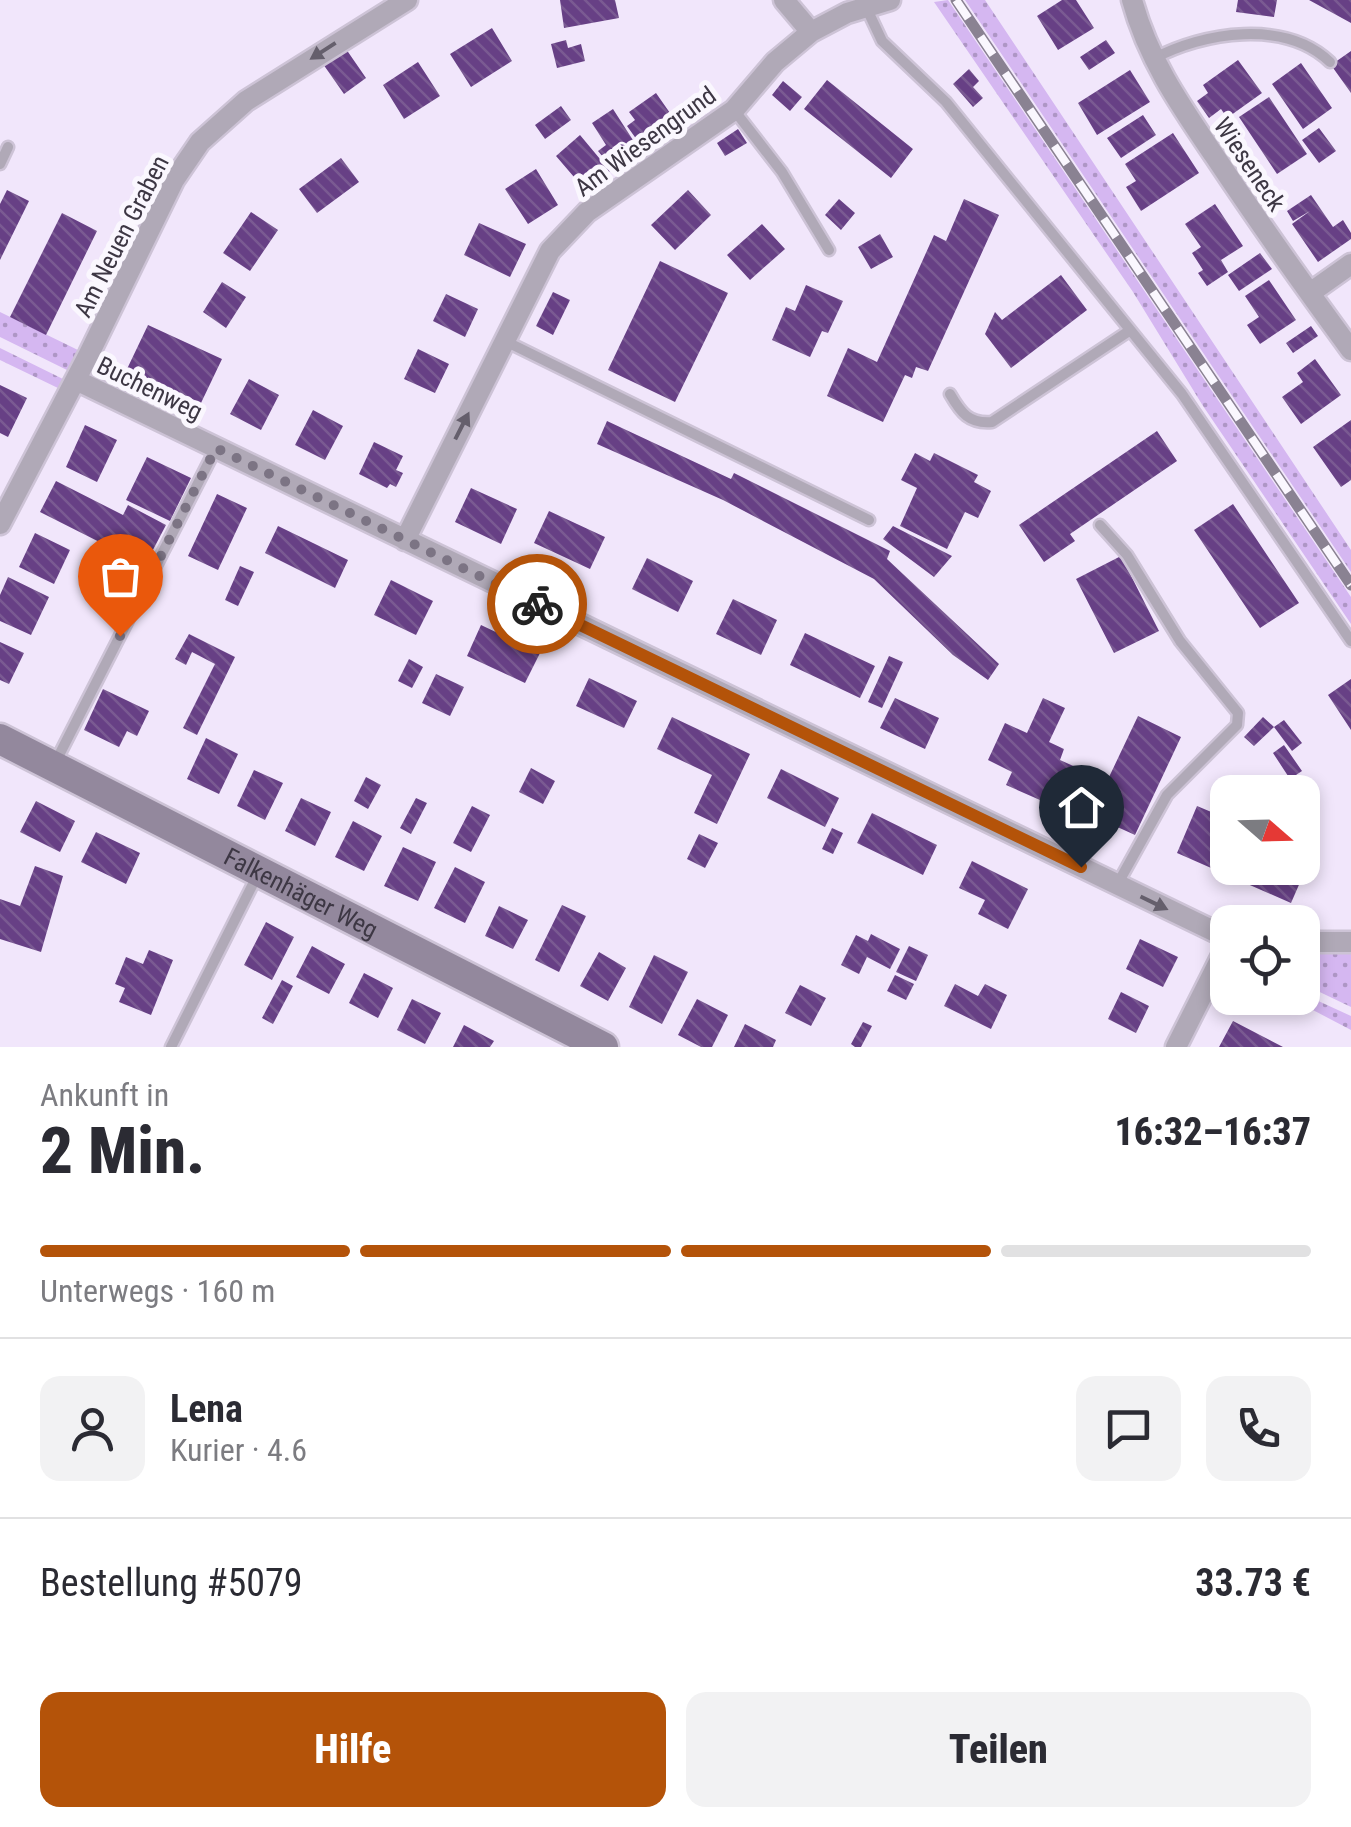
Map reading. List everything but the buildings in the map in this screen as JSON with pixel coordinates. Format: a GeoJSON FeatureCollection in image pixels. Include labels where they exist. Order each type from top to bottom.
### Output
{"type":"FeatureCollection","features":[{"type":"Feature","properties":{"kind":"street","name":"Am Neuen Graben"},"geometry":{"type":"LineString","coordinates":[[0,524],[174,180],[200,142],[246,100],[406,0]]}},
{"type":"Feature","properties":{"kind":"street"},"geometry":{"type":"LineString","coordinates":[[784,0],[811,32]]}},
{"type":"Feature","properties":{"kind":"street","name":"Am Wiesengrund"},"geometry":{"type":"LineString","coordinates":[[405,540],[550,251],[587,212],[734,110],[775,62],[811,32],[866,6],[890,0]]}},
{"type":"Feature","properties":{"kind":"street","name":"Wieseneck"},"geometry":{"type":"LineString","coordinates":[[1132,0],[1152,59],[1268,236],[1351,350]]}},
{"type":"Feature","properties":{"kind":"street"},"geometry":{"type":"LineString","coordinates":[[1310,293],[1351,264]]}},
{"type":"Feature","properties":{"kind":"street","name":"Buchenweg"},"geometry":{"type":"LineString","coordinates":[[76,380],[1210,933]]}},
{"type":"Feature","properties":{"kind":"street","name":"Falkenhäger Weg"},"geometry":{"type":"LineString","coordinates":[[0,739],[603,1047]]}},
{"type":"Feature","properties":{"kind":"street"},"geometry":{"type":"LineString","coordinates":[[1320,942],[1351,942]]}},
{"type":"Feature","properties":{"kind":"street"},"geometry":{"type":"LineString","coordinates":[[1176,1047],[1210,978]]}},
{"type":"Feature","properties":{"kind":"lane"},"geometry":{"type":"LineString","coordinates":[[866,6],[882,41],[946,102],[1182,394],[1351,640]]}},
{"type":"Feature","properties":{"kind":"lane"},"geometry":{"type":"LineString","coordinates":[[1152,59],[1205,40],[1245,34],[1309,47],[1330,62]]}},
{"type":"Feature","properties":{"kind":"lane"},"geometry":{"type":"LineString","coordinates":[[734,110],[782,172],[829,250]]}},
{"type":"Feature","properties":{"kind":"lane"},"geometry":{"type":"LineString","coordinates":[[0,164],[8,146]]}},
{"type":"Feature","properties":{"kind":"lane"},"geometry":{"type":"LineString","coordinates":[[950,394],[961,414],[978,423],[992,422],[1129,331]]}},
{"type":"Feature","properties":{"kind":"lane"},"geometry":{"type":"LineString","coordinates":[[505,341],[868,520]]}},
{"type":"Feature","properties":{"kind":"lane"},"geometry":{"type":"LineString","coordinates":[[53,766],[216,448]]}},
{"type":"Feature","properties":{"kind":"lane"},"geometry":{"type":"LineString","coordinates":[[1100,525],[1127,555],[1180,641],[1238,713],[1238,725],[1167,795],[1117,884]]}},
{"type":"Feature","properties":{"kind":"lane"},"geometry":{"type":"LineString","coordinates":[[171,1047],[260,871]]}},
{"type":"Feature","properties":{"kind":"shaded area"},"geometry":{"type":"Polygon","coordinates":[[[948,0],[1351,597],[1351,624],[1203,406],[1133,292],[934,2],[948,0]]]}},
{"type":"Feature","properties":{"kind":"shaded area"},"geometry":{"type":"Polygon","coordinates":[[[965,0],[985,0],[1351,550],[1351,572],[965,0]]]}},
{"type":"Feature","properties":{"kind":"shaded area"},"geometry":{"type":"Polygon","coordinates":[[[0,312],[80,351],[69,371],[0,337],[0,312]]]}},
{"type":"Feature","properties":{"kind":"shaded area"},"geometry":{"type":"Polygon","coordinates":[[[0,348],[65,380],[60,389],[0,360],[0,348]]]}},
{"type":"Feature","properties":{"kind":"shaded area"},"geometry":{"type":"Polygon","coordinates":[[[1320,953],[1351,953],[1351,1007],[1320,992],[1320,953]]]}},
{"type":"Feature","properties":{"kind":"shaded area"},"geometry":{"type":"Polygon","coordinates":[[[1320,1002],[1351,1016],[1351,1030],[1320,1014],[1320,1002]]]}},
{"type":"Feature","properties":{"kind":"railway"},"geometry":{"type":"LineString","coordinates":[[956,0],[1351,585]]}},
{"type":"Feature","properties":{"kind":"way so far"},"geometry":{"type":"LineString","coordinates":[[120,636],[216,448],[537,604]]}},
{"type":"Feature","properties":{"kind":"route"},"geometry":{"type":"LineString","coordinates":[[537,604],[1081,867]]}}]}
